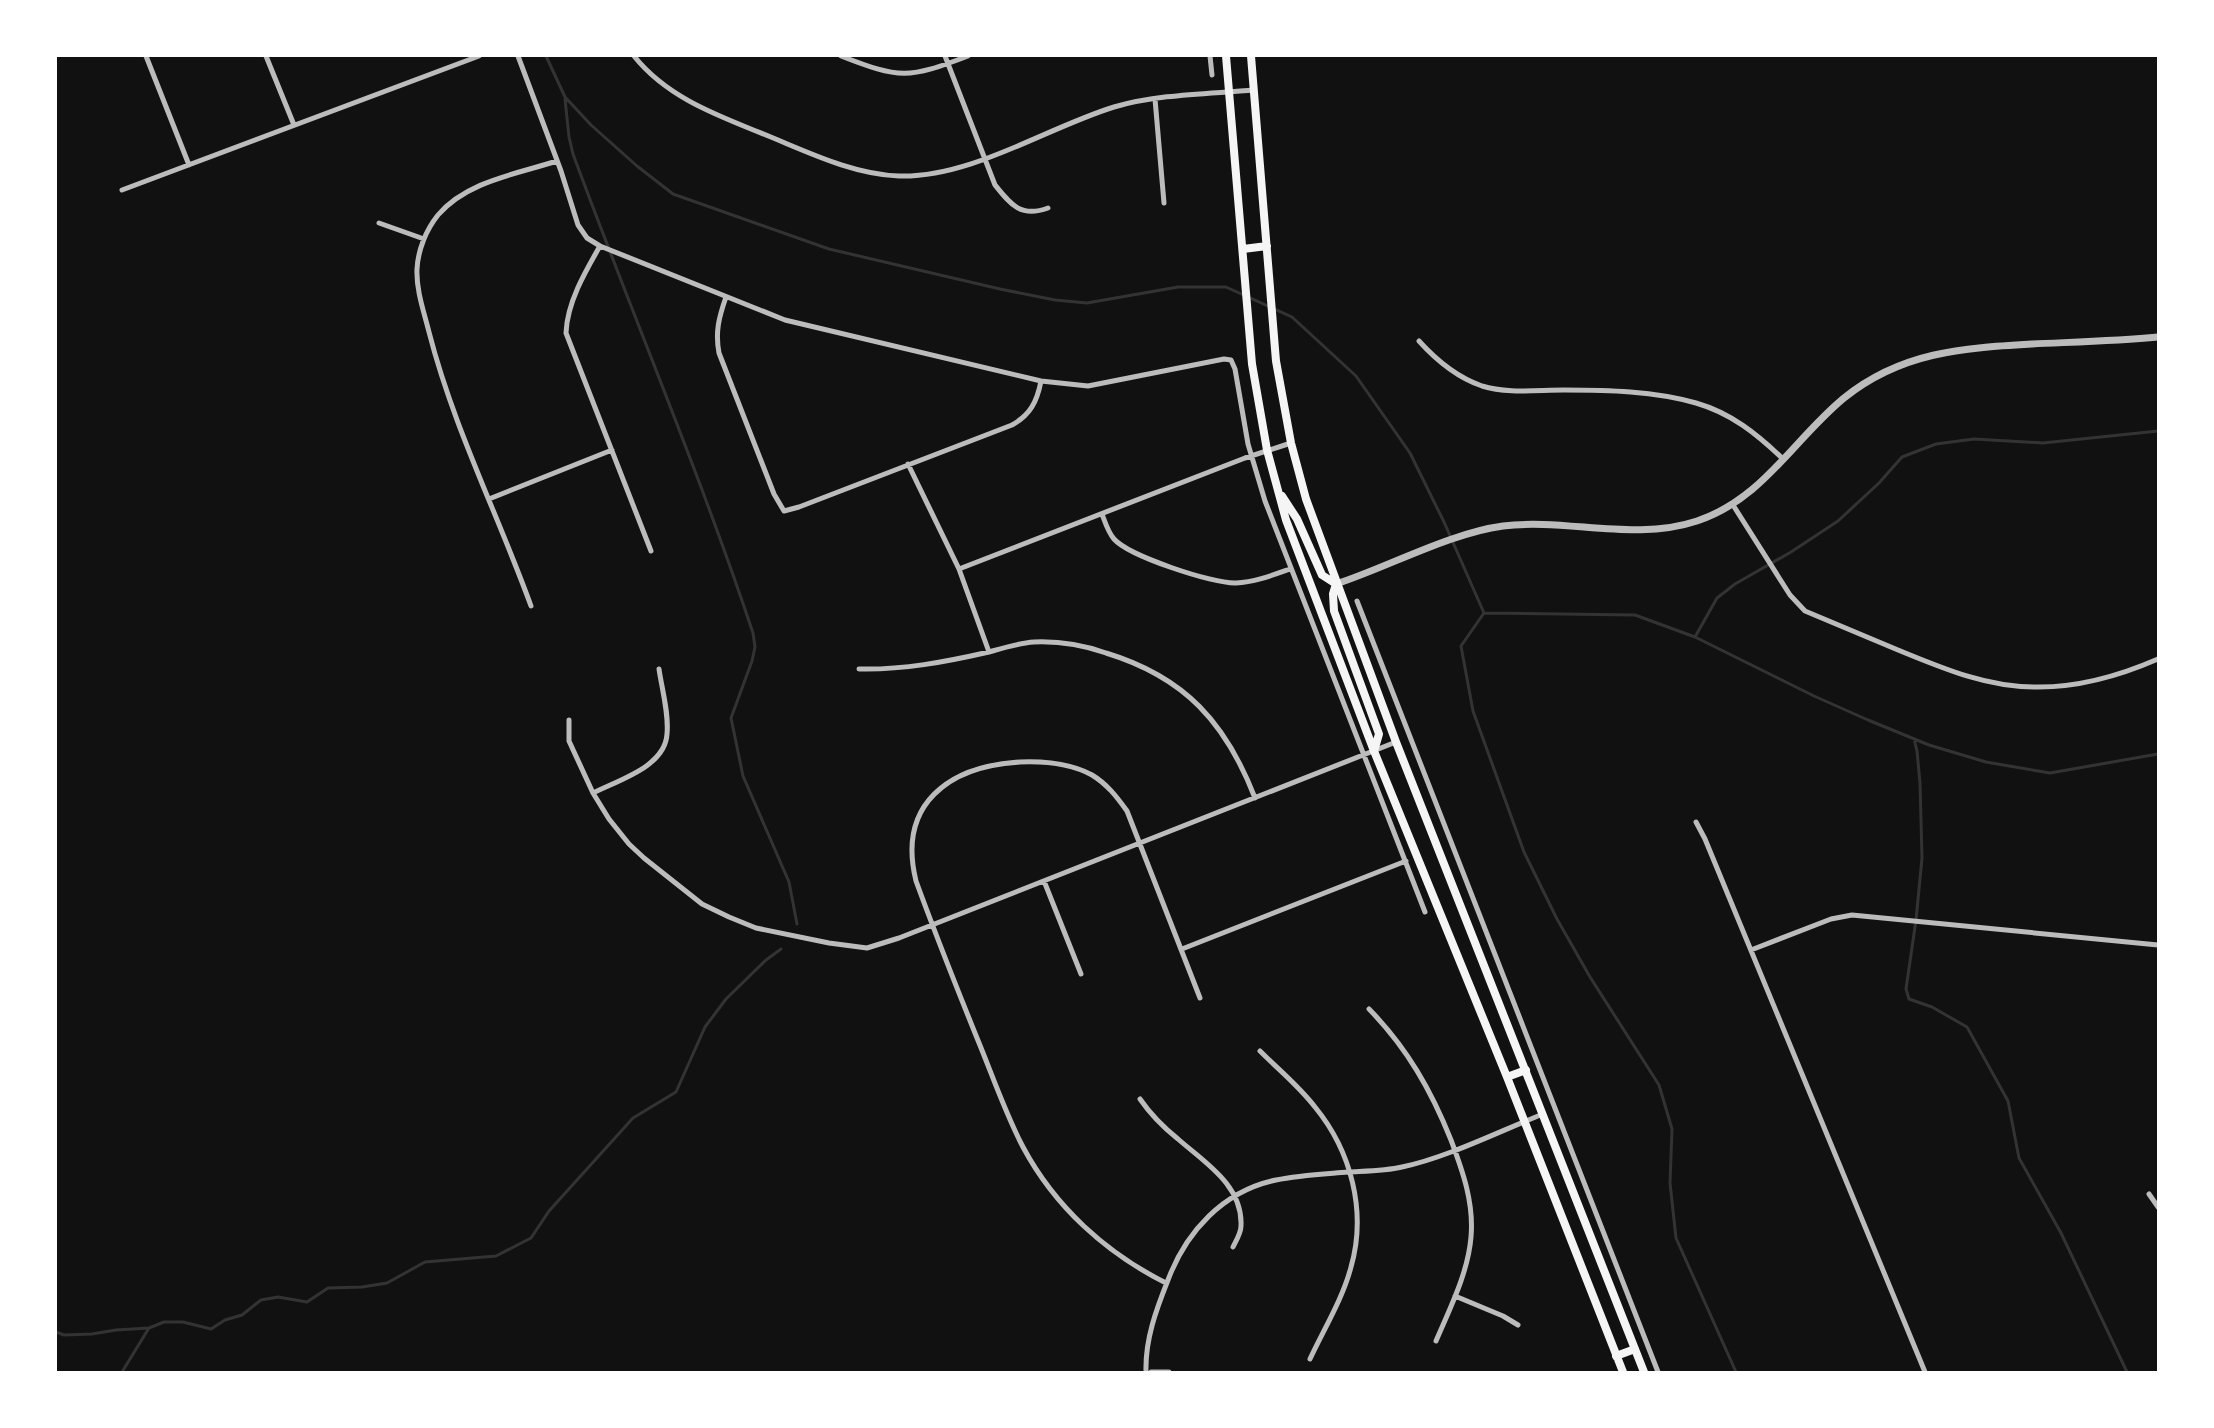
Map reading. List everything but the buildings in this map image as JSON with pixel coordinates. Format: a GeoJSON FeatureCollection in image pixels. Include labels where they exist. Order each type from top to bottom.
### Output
{"type":"FeatureCollection","features":[{"type":"Feature","properties":{"kind":"main road"},"geometry":{"type":"LineString","coordinates":[[1226,56],[1252,363],[1267,450],[1286,520],[1374,751],[1507,1077],[1623,1372]]}},
{"type":"Feature","properties":{"kind":"main road"},"geometry":{"type":"LineString","coordinates":[[1251,56],[1276,361],[1291,443],[1306,500],[1396,742],[1644,1372]]}},
{"type":"Feature","properties":{"kind":"main road"},"geometry":{"type":"LineString","coordinates":[[1243,249],[1267,246]]}},
{"type":"Feature","properties":{"kind":"main road"},"geometry":{"type":"LineString","coordinates":[[1278,490],[1297,519],[1322,575],[1336,584]]}},
{"type":"Feature","properties":{"kind":"main road"},"geometry":{"type":"LineString","coordinates":[[1336,584],[1333,594],[1334,611],[1379,734],[1374,751]]}},
{"type":"Feature","properties":{"kind":"main road"},"geometry":{"type":"LineString","coordinates":[[1507,1077],[1526,1070]]}},
{"type":"Feature","properties":{"kind":"main road"},"geometry":{"type":"LineString","coordinates":[[1616,1356],[1635,1349]]}},
{"type":"Feature","properties":{"kind":"street"},"geometry":{"type":"LineString","coordinates":[[146,56],[189,165]]}},
{"type":"Feature","properties":{"kind":"street"},"geometry":{"type":"LineString","coordinates":[[266,56],[294,125]]}},
{"type":"Feature","properties":{"kind":"street"},"geometry":{"type":"LineString","coordinates":[[122,190],[479,56]]}},
{"type":"Feature","properties":{"kind":"street"},"geometry":{"type":"LineString","coordinates":[[518,56],[578,225],[587,238],[620,254],[785,320],[1041,381],[1088,386],[1224,359],[1231,360],[1235,369],[1240,408],[1251,455],[1265,501],[1425,912]]}},
{"type":"Feature","properties":{"kind":"street"},"geometry":{"type":"LineString","coordinates":[[634,56],[663,85],[687,101],[841,165],[879,174],[921,175],[944,172],[1105,110],[1155,99],[1254,90]]}},
{"type":"Feature","properties":{"kind":"street"},"geometry":{"type":"LineString","coordinates":[[841,56],[891,74],[904,75],[917,74],[968,56]]}},
{"type":"Feature","properties":{"kind":"street"},"geometry":{"type":"LineString","coordinates":[[945,56],[995,185],[1019,210],[1035,212],[1048,208]]}},
{"type":"Feature","properties":{"kind":"street"},"geometry":{"type":"LineString","coordinates":[[1210,56],[1212,75]]}},
{"type":"Feature","properties":{"kind":"street"},"geometry":{"type":"LineString","coordinates":[[1155,99],[1164,203]]}},
{"type":"Feature","properties":{"kind":"street"},"geometry":{"type":"LineString","coordinates":[[531,606],[441,374],[425,315],[417,271],[424,239],[438,215],[464,193],[557,161]]}},
{"type":"Feature","properties":{"kind":"street"},"geometry":{"type":"LineString","coordinates":[[379,223],[424,239]]}},
{"type":"Feature","properties":{"kind":"street"},"geometry":{"type":"LineString","coordinates":[[602,246],[571,307],[566,333],[651,551]]}},
{"type":"Feature","properties":{"kind":"street"},"geometry":{"type":"LineString","coordinates":[[726,297],[718,320],[719,354],[774,494],[784,511],[1022,420],[1028,415],[1036,399],[1041,381]]}},
{"type":"Feature","properties":{"kind":"street"},"geometry":{"type":"LineString","coordinates":[[1336,584],[1466,536],[1502,526],[1560,524],[1650,530],[1694,522],[1733,505],[1762,482],[1820,419],[1846,397],[1899,365],[1928,356],[1972,348],[2158,337]]}},
{"type":"Feature","properties":{"kind":"street"},"geometry":{"type":"LineString","coordinates":[[1419,341],[1446,368],[1484,386],[1518,391],[1607,391],[1696,403],[1729,416],[1757,434],[1783,459]]}},
{"type":"Feature","properties":{"kind":"street"},"geometry":{"type":"LineString","coordinates":[[959,569],[1251,455],[1291,443]]}},
{"type":"Feature","properties":{"kind":"street"},"geometry":{"type":"LineString","coordinates":[[489,499],[612,450]]}},
{"type":"Feature","properties":{"kind":"street"},"geometry":{"type":"LineString","coordinates":[[908,464],[959,569],[989,652]]}},
{"type":"Feature","properties":{"kind":"street"},"geometry":{"type":"LineString","coordinates":[[1733,505],[1790,595],[1805,610],[1945,670],[2002,685],[2055,687],[2103,679],[2158,659]]}},
{"type":"Feature","properties":{"kind":"street"},"geometry":{"type":"LineString","coordinates":[[1102,513],[1113,538],[1121,544],[1141,555],[1207,580],[1235,583],[1290,569]]}},
{"type":"Feature","properties":{"kind":"street"},"geometry":{"type":"LineString","coordinates":[[1358,601],[1658,1372]]}},
{"type":"Feature","properties":{"kind":"street"},"geometry":{"type":"LineString","coordinates":[[859,669],[905,668],[938,664],[1032,642],[1073,644],[1126,659],[1174,684],[1199,705],[1215,723],[1242,765],[1255,798]]}},
{"type":"Feature","properties":{"kind":"street"},"geometry":{"type":"LineString","coordinates":[[1362,651],[1375,646]]}},
{"type":"Feature","properties":{"kind":"street"},"geometry":{"type":"LineString","coordinates":[[593,792],[646,766],[663,750],[667,737],[667,725],[659,669]]}},
{"type":"Feature","properties":{"kind":"street"},"geometry":{"type":"LineString","coordinates":[[569,720],[569,741],[593,792],[609,819],[629,844],[644,858],[702,904],[729,918],[771,931],[867,948],[932,925],[1396,742]]}},
{"type":"Feature","properties":{"kind":"street"},"geometry":{"type":"LineString","coordinates":[[1166,1283],[1122,1258],[1096,1238],[1061,1203],[1023,1148],[932,925],[911,863],[914,827],[920,811],[948,781],[966,772],[991,765],[1042,761],[1068,766],[1091,775],[1112,791],[1127,811],[1200,998]]}},
{"type":"Feature","properties":{"kind":"street"},"geometry":{"type":"LineString","coordinates":[[1696,822],[1925,1372]]}},
{"type":"Feature","properties":{"kind":"street"},"geometry":{"type":"LineString","coordinates":[[1182,950],[1406,861]]}},
{"type":"Feature","properties":{"kind":"street"},"geometry":{"type":"LineString","coordinates":[[1044,881],[1081,974]]}},
{"type":"Feature","properties":{"kind":"street"},"geometry":{"type":"LineString","coordinates":[[1751,950],[1831,919],[1852,915],[2158,945]]}},
{"type":"Feature","properties":{"kind":"street"},"geometry":{"type":"LineString","coordinates":[[1369,1009],[1405,1050],[1422,1076],[1455,1149],[1468,1188],[1472,1222],[1466,1264],[1436,1341]]}},
{"type":"Feature","properties":{"kind":"street"},"geometry":{"type":"LineString","coordinates":[[1260,1051],[1317,1109],[1336,1139],[1350,1172],[1358,1214],[1352,1266],[1310,1359]]}},
{"type":"Feature","properties":{"kind":"street"},"geometry":{"type":"LineString","coordinates":[[1526,1070],[1539,1065]]}},
{"type":"Feature","properties":{"kind":"street"},"geometry":{"type":"LineString","coordinates":[[1140,1099],[1151,1115],[1219,1174],[1234,1196],[1241,1226],[1233,1247]]}},
{"type":"Feature","properties":{"kind":"street"},"geometry":{"type":"LineString","coordinates":[[1146,1372],[1149,1337],[1178,1254],[1208,1216],[1234,1196],[1275,1180],[1403,1167],[1543,1114]]}},
{"type":"Feature","properties":{"kind":"street"},"geometry":{"type":"LineString","coordinates":[[2149,1194],[2158,1207]]}},
{"type":"Feature","properties":{"kind":"street"},"geometry":{"type":"LineString","coordinates":[[1455,1296],[1503,1316],[1518,1325]]}},
{"type":"Feature","properties":{"kind":"street"},"geometry":{"type":"LineString","coordinates":[[1151,1372],[1169,1372]]}},
{"type":"Feature","properties":{"kind":"waterway"},"geometry":{"type":"LineString","coordinates":[[546,56],[565,97],[591,125],[673,194],[829,249],[1055,300],[1087,303],[1178,287],[1226,287],[1292,317],[1356,376],[1410,453],[1444,522],[1484,613],[1635,615],[1695,637],[1868,720],[1929,745],[1986,762],[2050,773],[2158,754]]}},
{"type":"Feature","properties":{"kind":"waterway"},"geometry":{"type":"LineString","coordinates":[[565,99],[573,154],[688,452],[753,633],[755,647],[752,661],[731,718],[743,776],[789,882],[797,924]]}},
{"type":"Feature","properties":{"kind":"waterway"},"geometry":{"type":"LineString","coordinates":[[1695,637],[1717,598],[1735,584],[1791,552],[1838,521],[1879,483],[1902,457],[1936,444],[1974,439],[2043,443],[2158,431]]}},
{"type":"Feature","properties":{"kind":"waterway"},"geometry":{"type":"LineString","coordinates":[[1484,613],[1461,646],[1473,711],[1524,852],[1557,919],[1590,977],[1659,1085],[1672,1129],[1670,1183],[1676,1238],[1736,1372]]}},
{"type":"Feature","properties":{"kind":"waterway"},"geometry":{"type":"LineString","coordinates":[[1914,739],[1920,783],[1922,858],[1906,989],[1909,999],[1932,1007],[1967,1027],[2008,1101],[2019,1158],[2061,1233],[2127,1372]]}},
{"type":"Feature","properties":{"kind":"waterway"},"geometry":{"type":"LineString","coordinates":[[56,1332],[64,1335],[92,1334],[149,1328],[164,1322],[183,1322],[211,1329],[225,1320],[242,1315],[261,1300],[278,1297],[307,1302],[328,1288],[362,1287],[387,1283],[425,1262],[496,1256],[531,1238],[549,1211],[633,1118],[676,1092],[705,1027],[726,999],[766,960],[781,949]]}},
{"type":"Feature","properties":{"kind":"waterway"},"geometry":{"type":"LineString","coordinates":[[122,1372],[149,1328]]}}]}
